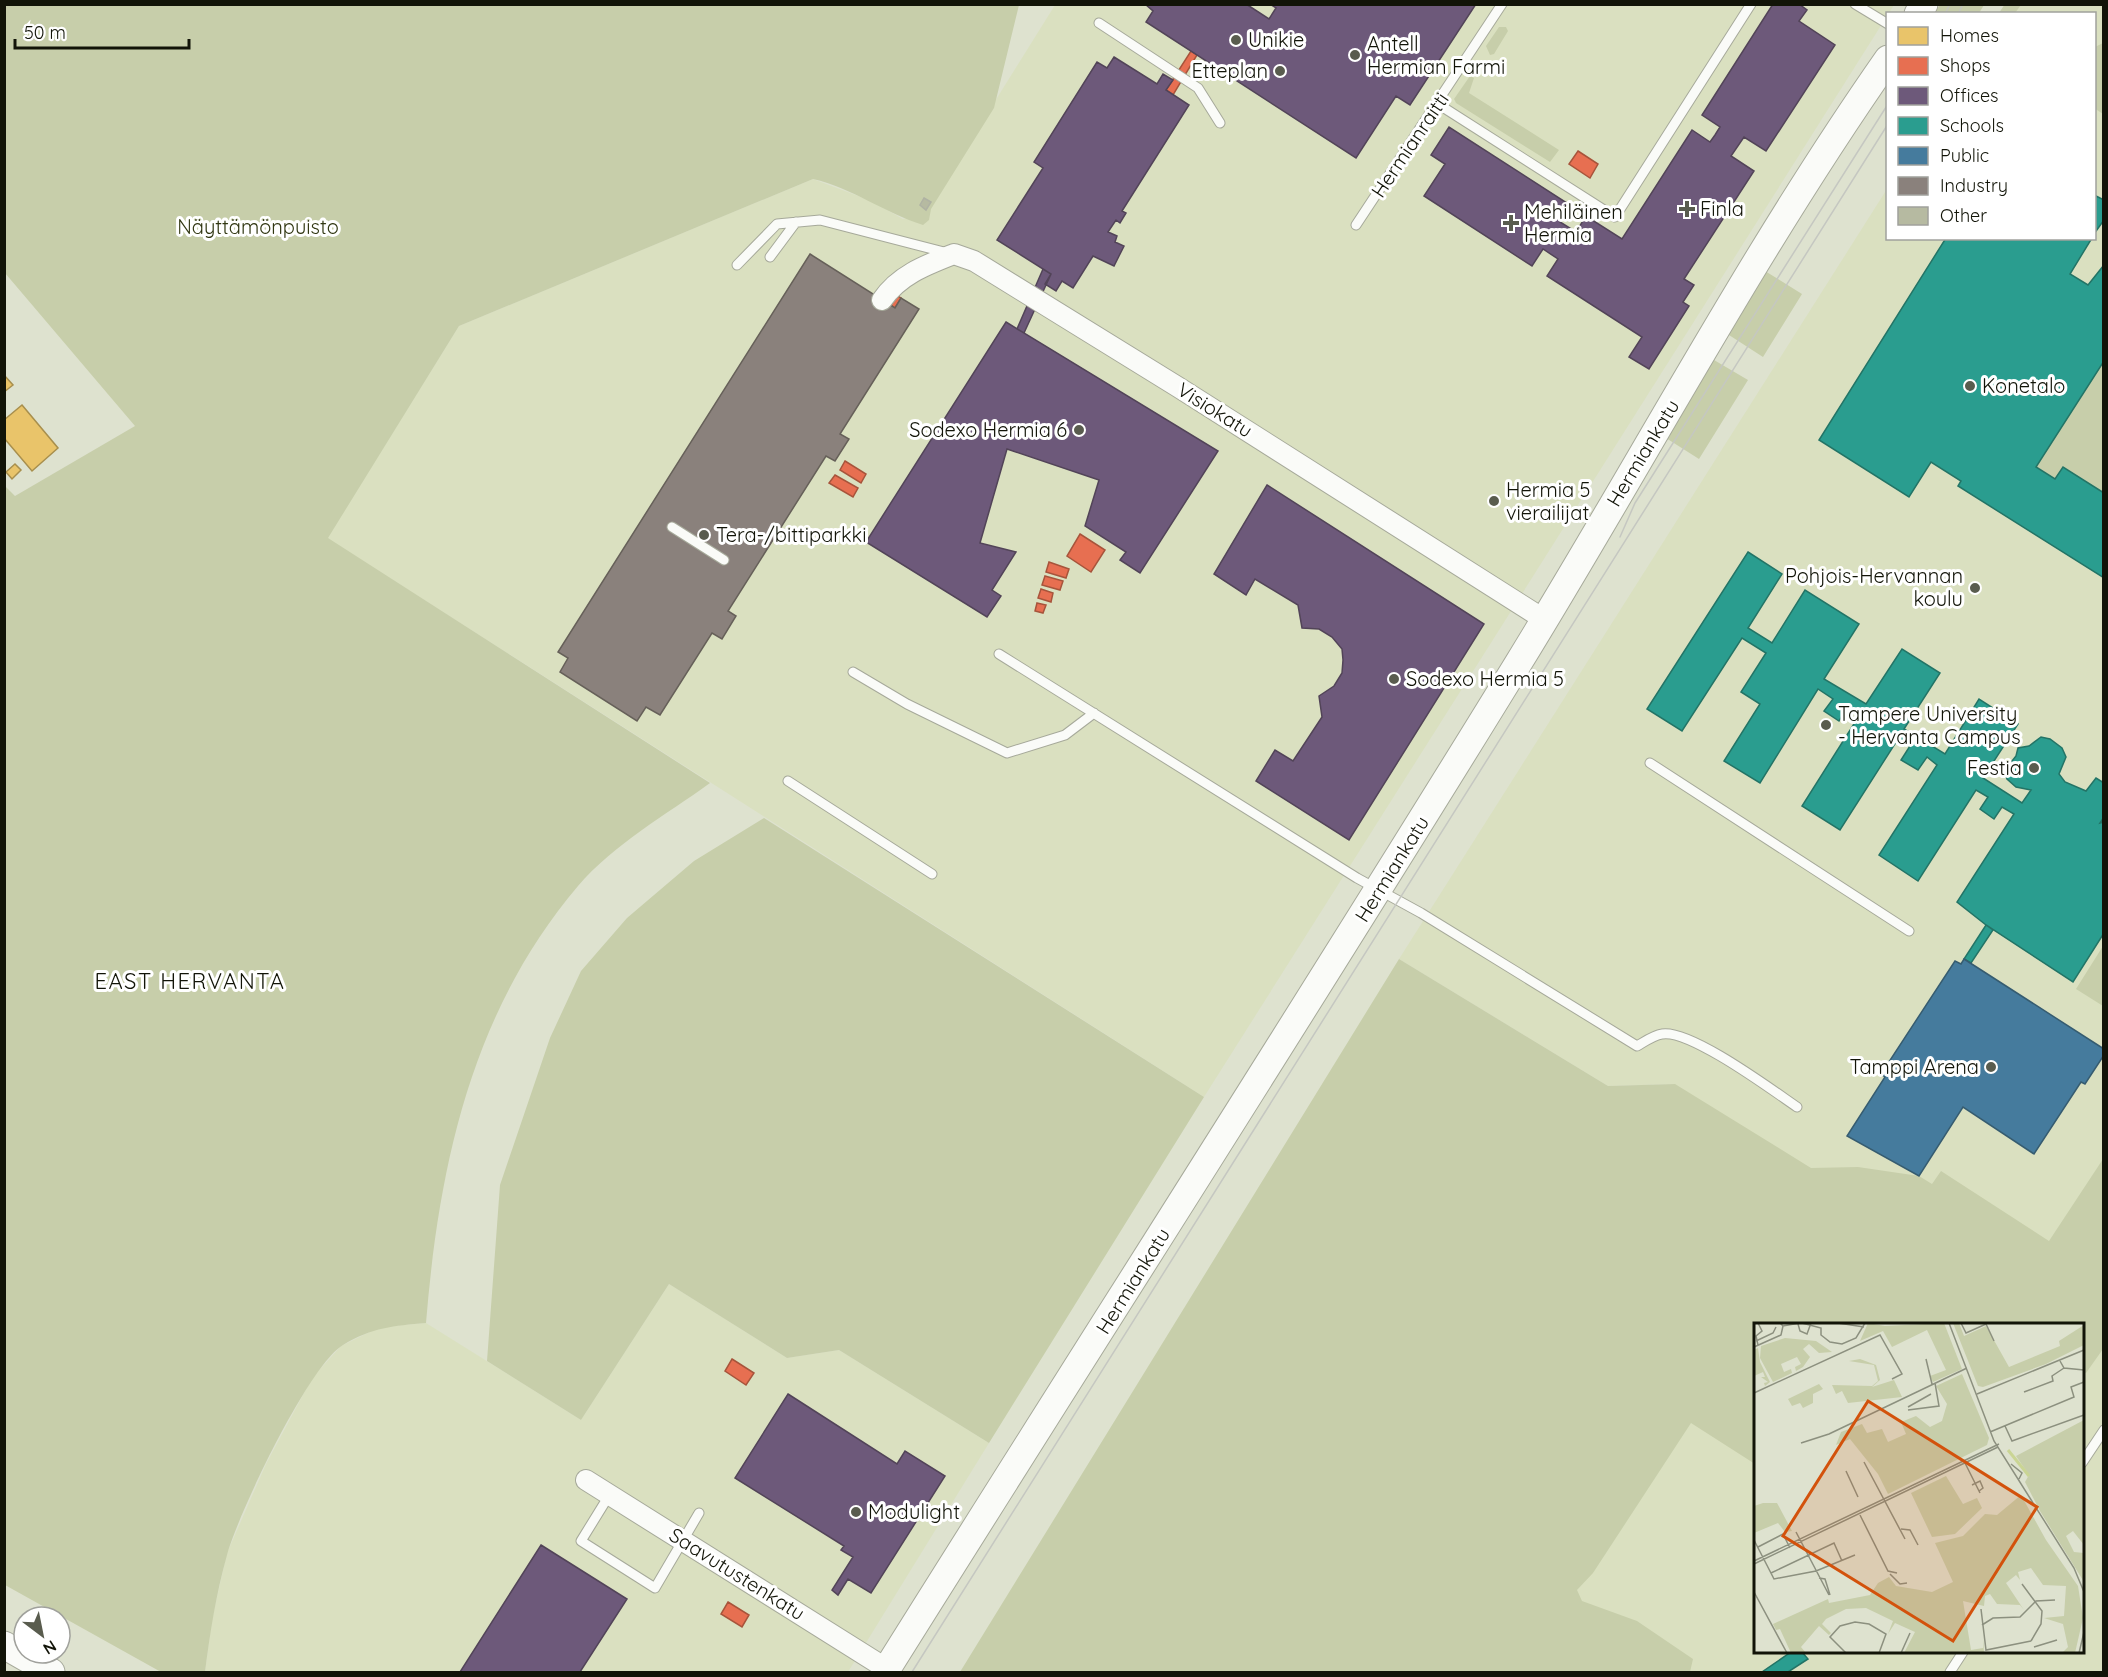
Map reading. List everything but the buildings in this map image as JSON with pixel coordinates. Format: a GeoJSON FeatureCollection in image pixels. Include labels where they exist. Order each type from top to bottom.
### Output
{"type":"FeatureCollection","features":[{"type":"Feature","properties":{"kind":"street","name":"Hermiankatu"},"geometry":{"type":"LineString","coordinates":[[886,1671],[1379,891],[1545,620],[1712,340],[1758,257],[1886,61]]}},
{"type":"Feature","properties":{"kind":"street","name":"Visiokatu"},"geometry":{"type":"LineString","coordinates":[[954,254],[974,261],[1178,387],[1545,620]]}},
{"type":"Feature","properties":{"kind":"street"},"geometry":{"type":"LineString","coordinates":[[882,300],[892,286],[908,275],[954,254]]}},
{"type":"Feature","properties":{"kind":"street","name":"Saavutustenkatu"},"geometry":{"type":"LineString","coordinates":[[586,1480],[886,1671]]}},
{"type":"Feature","properties":{"kind":"street"},"geometry":{"type":"LineString","coordinates":[[4,1645],[51,1672]]}},
{"type":"Feature","properties":{"kind":"lane","name":"Hermianraitti"},"geometry":{"type":"LineString","coordinates":[[1356,225],[1502,4]]}},
{"type":"Feature","properties":{"kind":"lane"},"geometry":{"type":"LineString","coordinates":[[1438,104],[1615,217],[1751,4]]}},
{"type":"Feature","properties":{"kind":"lane"},"geometry":{"type":"LineString","coordinates":[[1855,4],[1886,23]]}},
{"type":"Feature","properties":{"kind":"lane"},"geometry":{"type":"LineString","coordinates":[[1100,23],[1198,88],[1220,123]]}},
{"type":"Feature","properties":{"kind":"lane"},"geometry":{"type":"LineString","coordinates":[[737,265],[777,224],[820,220],[954,254]]}},
{"type":"Feature","properties":{"kind":"lane"},"geometry":{"type":"LineString","coordinates":[[770,257],[796,222]]}},
{"type":"Feature","properties":{"kind":"lane"},"geometry":{"type":"LineString","coordinates":[[672,527],[724,560]]}},
{"type":"Feature","properties":{"kind":"lane"},"geometry":{"type":"LineString","coordinates":[[999,654],[1379,891],[1637,1046],[1662,1034],[1684,1037],[1733,1065],[1797,1107]]}},
{"type":"Feature","properties":{"kind":"lane"},"geometry":{"type":"LineString","coordinates":[[853,672],[907,704],[1007,753],[1065,735],[1094,713]]}},
{"type":"Feature","properties":{"kind":"lane"},"geometry":{"type":"LineString","coordinates":[[1650,763],[1909,931]]}},
{"type":"Feature","properties":{"kind":"lane"},"geometry":{"type":"LineString","coordinates":[[788,782],[932,874]]}},
{"type":"Feature","properties":{"kind":"lane"},"geometry":{"type":"LineString","coordinates":[[2084,1460],[2103,1430]]}},
{"type":"Feature","properties":{"kind":"lane"},"geometry":{"type":"LineString","coordinates":[[610,1494],[582,1541],[655,1588],[699,1513]]}},
{"type":"Feature","properties":{"kind":"lane"},"geometry":{"type":"LineString","coordinates":[[1950,1672],[1962,1653]]}},
{"type":"Feature","properties":{"kind":"shaded area"},"geometry":{"type":"Polygon","coordinates":[[[1055,5],[1894,5],[1890,12],[1886,12],[1886,18],[1204,1097],[327,538],[459,326],[813,179],[869,200],[903,219],[926,212],[1055,5]]]}},
{"type":"Feature","properties":{"kind":"shaded area","name":"Tampere University - Hervanta Campus"},"geometry":{"type":"Polygon","coordinates":[[[2005,5],[2103,5],[2103,1669],[2098,1672],[1483,1672],[1675,1084],[1608,1086],[1399,959],[1886,191],[1886,240],[2096,240],[2096,12],[2000,12],[2005,5]]]}},
{"type":"Feature","properties":{"kind":"shaded area"},"geometry":{"type":"Polygon","coordinates":[[[669,1284],[787,1358],[839,1350],[989,1443],[848,1672],[205,1672],[212,1619],[227,1553],[266,1464],[312,1378],[341,1346],[380,1327],[426,1323],[581,1420],[669,1284]]]}},
{"type":"Feature","properties":{"kind":"green space"},"geometry":{"type":"Polygon","coordinates":[[[1940,4],[1984,5],[1980,12],[1935,12],[1940,4]]]}},
{"type":"Feature","properties":{"kind":"green space"},"geometry":{"type":"Polygon","coordinates":[[[2005,4],[2021,4],[2016,12],[2000,12],[2005,4]]]}},
{"type":"Feature","properties":{"kind":"green space","name":"Näyttämönpuisto"},"geometry":{"type":"Polygon","coordinates":[[[5,5],[1019,5],[994,108],[931,209],[929,220],[923,225],[841,188],[813,179],[459,326],[328,538],[710,783],[624,843],[592,871],[542,934],[511,985],[487,1037],[467,1092],[452,1148],[440,1205],[426,1323],[383,1328],[354,1339],[343,1345],[329,1358],[312,1380],[276,1442],[234,1535],[217,1599],[205,1672],[161,1672],[72,1622],[72,1605],[41,1605],[5,1585],[4,485],[15,496],[135,426],[5,273],[5,5]]]}},
{"type":"Feature","properties":{"kind":"green space"},"geometry":{"type":"Polygon","coordinates":[[[1499,27],[1506,27],[1508,31],[1494,54],[1490,55],[1486,46],[1499,27]]]}},
{"type":"Feature","properties":{"kind":"green space"},"geometry":{"type":"Polygon","coordinates":[[[2103,43],[2103,114],[2096,109],[2096,46],[2103,43]]]}},
{"type":"Feature","properties":{"kind":"green space"},"geometry":{"type":"Polygon","coordinates":[[[1470,76],[1474,78],[1469,93],[1559,150],[1550,162],[1456,103],[1454,99],[1470,76]]]}},
{"type":"Feature","properties":{"kind":"green space"},"geometry":{"type":"Polygon","coordinates":[[[1765,271],[1802,294],[1763,357],[1729,335],[1765,271]]]}},
{"type":"Feature","properties":{"kind":"green space"},"geometry":{"type":"Polygon","coordinates":[[[1714,360],[1748,380],[1699,459],[1666,438],[1714,360]]]}},
{"type":"Feature","properties":{"kind":"green space"},"geometry":{"type":"Polygon","coordinates":[[[2103,361],[2103,493],[2063,467],[2055,479],[2036,467],[2103,361]]]}},
{"type":"Feature","properties":{"kind":"green space"},"geometry":{"type":"Polygon","coordinates":[[[764,818],[1204,1097],[989,1443],[839,1350],[787,1358],[669,1284],[581,1420],[487,1361],[500,1185],[550,1038],[581,971],[627,918],[694,861],[764,818]]]}},
{"type":"Feature","properties":{"kind":"green space"},"geometry":{"type":"Polygon","coordinates":[[[2103,946],[2103,1006],[2076,989],[2103,946]]]}},
{"type":"Feature","properties":{"kind":"green space"},"geometry":{"type":"Polygon","coordinates":[[[1399,959],[1608,1086],[1675,1084],[1811,1168],[1858,1167],[1919,1176],[1932,1184],[1941,1171],[2049,1241],[2103,1159],[2103,1349],[2086,1373],[2084,1372],[2084,1323],[1754,1323],[1754,1463],[1691,1423],[1593,1573],[1577,1590],[1582,1601],[1637,1621],[1693,1659],[1690,1672],[960,1672],[1399,959]]]}},
{"type":"Feature","properties":{"kind":"tram line"},"geometry":{"type":"LineString","coordinates":[[1946,12],[1950,4]]}},
{"type":"Feature","properties":{"kind":"tram line"},"geometry":{"type":"LineString","coordinates":[[1959,12],[1963,4]]}},
{"type":"Feature","properties":{"kind":"tram line"},"geometry":{"type":"LineString","coordinates":[[1620,537],[1635,503],[1886,107]]}},
{"type":"Feature","properties":{"kind":"tram line"},"geometry":{"type":"LineString","coordinates":[[912,1672],[1886,127]]}},
{"type":"Feature","properties":{"kind":"place","name":"Unikie"},"geometry":{"type":"Point","coordinates":[1236,40]}},
{"type":"Feature","properties":{"kind":"place","name":"Antell Hermian Farmi"},"geometry":{"type":"Point","coordinates":[1355,55]}},
{"type":"Feature","properties":{"kind":"place","name":"Etteplan"},"geometry":{"type":"Point","coordinates":[1280,71]}},
{"type":"Feature","properties":{"kind":"place","name":"Finla"},"geometry":{"type":"Point","coordinates":[1687,209]}},
{"type":"Feature","properties":{"kind":"place","name":"Mehiläinen Hermia"},"geometry":{"type":"Point","coordinates":[1511,223]}},
{"type":"Feature","properties":{"kind":"place","name":"Konetalo"},"geometry":{"type":"Point","coordinates":[1970,386]}},
{"type":"Feature","properties":{"kind":"place","name":"Sodexo Hermia 6"},"geometry":{"type":"Point","coordinates":[1079,430]}},
{"type":"Feature","properties":{"kind":"place","name":"Hermia 5 vierailijat"},"geometry":{"type":"Point","coordinates":[1494,501]}},
{"type":"Feature","properties":{"kind":"place","name":"Tera-/bittiparkki"},"geometry":{"type":"Point","coordinates":[704,535]}},
{"type":"Feature","properties":{"kind":"place","name":"Pohjois-Hervannan koulu"},"geometry":{"type":"Point","coordinates":[1975,588]}},
{"type":"Feature","properties":{"kind":"place","name":"Sodexo Hermia 5"},"geometry":{"type":"Point","coordinates":[1394,679]}},
{"type":"Feature","properties":{"kind":"place","name":"Tampere University - Hervanta Campus"},"geometry":{"type":"Point","coordinates":[1826,725]}},
{"type":"Feature","properties":{"kind":"place","name":"Festia"},"geometry":{"type":"Point","coordinates":[2034,768]}},
{"type":"Feature","properties":{"kind":"place","name":"Tamppi Arena"},"geometry":{"type":"Point","coordinates":[1991,1067]}},
{"type":"Feature","properties":{"kind":"place","name":"Modulight"},"geometry":{"type":"Point","coordinates":[856,1512]}},
{"type":"Feature","properties":{"kind":"district","name":"EAST HERVANTA"},"geometry":{"type":"Point","coordinates":[190,981]}}]}
